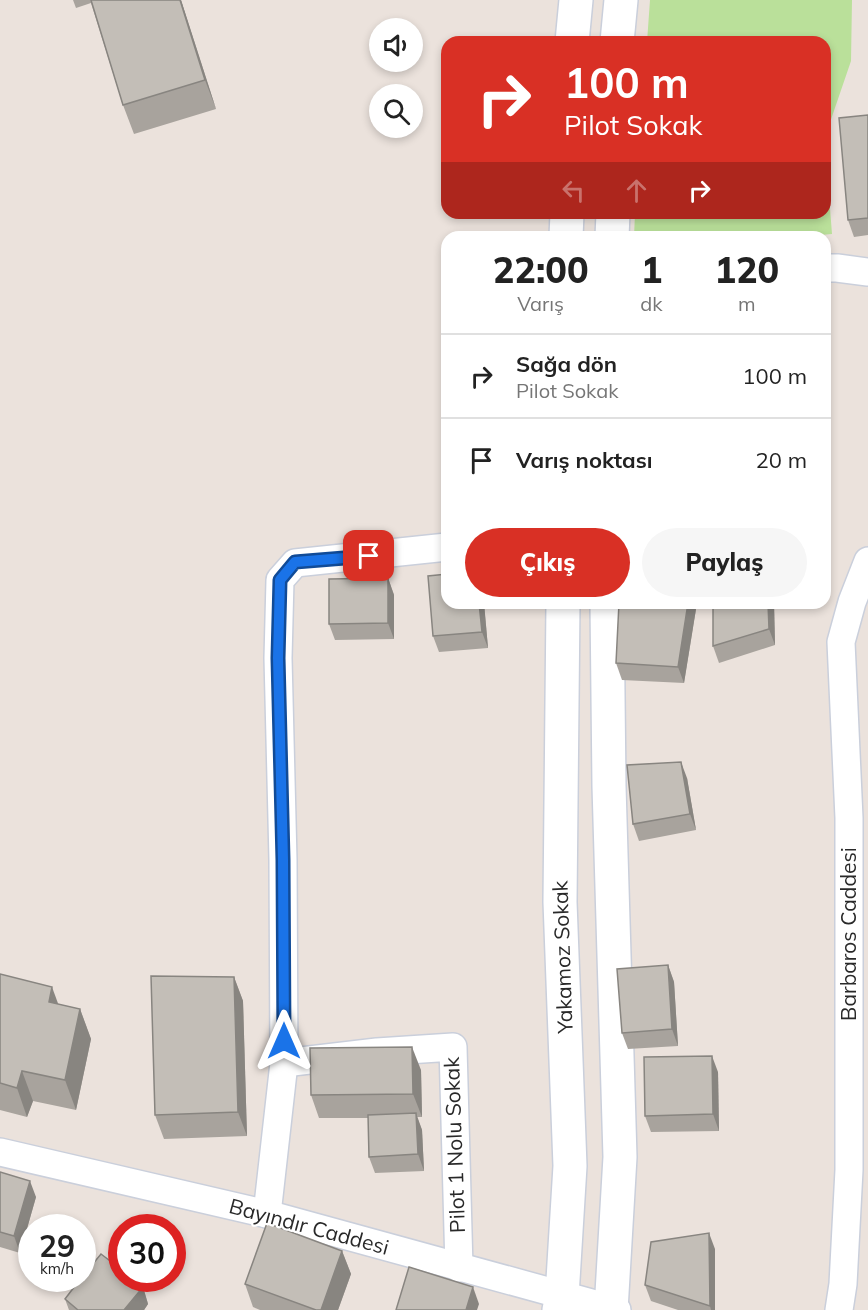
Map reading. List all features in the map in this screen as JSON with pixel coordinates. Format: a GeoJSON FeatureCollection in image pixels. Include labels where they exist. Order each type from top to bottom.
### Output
{"type":"FeatureCollection","features":[{"type":"Feature","properties":{"kind":"main road"},"geometry":{"type":"LineString","coordinates":[[573,36],[576,0]]}},
{"type":"Feature","properties":{"kind":"main road"},"geometry":{"type":"LineString","coordinates":[[618,36],[621,0]]}},
{"type":"Feature","properties":{"kind":"main road","name":"Yakamoz Sokak"},"geometry":{"type":"LineString","coordinates":[[560,1303],[570,1166],[560,902],[563,609]]}},
{"type":"Feature","properties":{"kind":"main road"},"geometry":{"type":"LineString","coordinates":[[607,609],[609,786],[620,1157],[613,1309]]}},
{"type":"Feature","properties":{"kind":"street"},"geometry":{"type":"LineString","coordinates":[[831,268],[868,272]]}},
{"type":"Feature","properties":{"kind":"street"},"geometry":{"type":"LineString","coordinates":[[267,1214],[284,1063],[283,860],[278,658],[280,580],[295,562],[441,548]]}},
{"type":"Feature","properties":{"kind":"street","name":"Barbaros Caddesi"},"geometry":{"type":"LineString","coordinates":[[839,1310],[843,1284],[849,1170],[849,818],[841,642],[852,602],[868,561]]}},
{"type":"Feature","properties":{"kind":"street","name":"Pilot 1 Nolu Sokak"},"geometry":{"type":"LineString","coordinates":[[284,1063],[376,1052],[453,1047],[459,1268]]}},
{"type":"Feature","properties":{"kind":"street","name":"Bayındır Caddesi"},"geometry":{"type":"LineString","coordinates":[[0,1152],[267,1214],[459,1268],[560,1303],[613,1309]]}},
{"type":"Feature","properties":{"kind":"green space"},"geometry":{"type":"Polygon","coordinates":[[[650,0],[852,0],[851,61],[831,119],[831,36],[647,36],[650,0]]]}},
{"type":"Feature","properties":{"kind":"green space"},"geometry":{"type":"Polygon","coordinates":[[[635,219],[831,219],[832,234],[831,231],[634,231],[635,219]]]}},
{"type":"Feature","properties":{"kind":"building"},"geometry":{"type":"Polygon","coordinates":[[[91,0],[180,0],[205,80],[123,105],[91,0]]]}},
{"type":"Feature","properties":{"kind":"building"},"geometry":{"type":"Polygon","coordinates":[[[868,115],[868,218],[848,220],[839,118],[868,115]]]}},
{"type":"Feature","properties":{"kind":"building"},"geometry":{"type":"Polygon","coordinates":[[[441,575],[441,609],[480,609],[482,632],[433,636],[428,576],[441,575]]]}},
{"type":"Feature","properties":{"kind":"building"},"geometry":{"type":"Polygon","coordinates":[[[388,578],[388,623],[329,624],[329,579],[388,578]]]}},
{"type":"Feature","properties":{"kind":"building"},"geometry":{"type":"Polygon","coordinates":[[[619,609],[687,609],[678,667],[616,663],[619,609]]]}},
{"type":"Feature","properties":{"kind":"building"},"geometry":{"type":"Polygon","coordinates":[[[713,609],[768,609],[769,629],[713,646],[713,609]]]}},
{"type":"Feature","properties":{"kind":"building"},"geometry":{"type":"Polygon","coordinates":[[[681,762],[690,814],[633,824],[627,765],[681,762]]]}},
{"type":"Feature","properties":{"kind":"building"},"geometry":{"type":"Polygon","coordinates":[[[668,965],[672,1029],[622,1033],[617,969],[668,965]]]}},
{"type":"Feature","properties":{"kind":"building"},"geometry":{"type":"Polygon","coordinates":[[[0,974],[52,987],[49,1002],[80,1009],[65,1080],[22,1071],[17,1088],[0,1083],[0,974]]]}},
{"type":"Feature","properties":{"kind":"building"},"geometry":{"type":"Polygon","coordinates":[[[151,976],[234,977],[238,1112],[155,1115],[151,976]]]}},
{"type":"Feature","properties":{"kind":"building"},"geometry":{"type":"Polygon","coordinates":[[[412,1047],[413,1094],[311,1095],[310,1048],[412,1047]]]}},
{"type":"Feature","properties":{"kind":"building"},"geometry":{"type":"Polygon","coordinates":[[[712,1056],[713,1114],[645,1116],[644,1057],[712,1056]]]}},
{"type":"Feature","properties":{"kind":"building"},"geometry":{"type":"Polygon","coordinates":[[[416,1113],[418,1154],[369,1157],[368,1115],[416,1113]]]}},
{"type":"Feature","properties":{"kind":"building"},"geometry":{"type":"Polygon","coordinates":[[[0,1172],[30,1181],[20,1214],[18,1214],[14,1236],[0,1232],[0,1172]]]}},
{"type":"Feature","properties":{"kind":"building"},"geometry":{"type":"Polygon","coordinates":[[[267,1223],[342,1251],[321,1310],[245,1284],[267,1223]]]}},
{"type":"Feature","properties":{"kind":"building"},"geometry":{"type":"Polygon","coordinates":[[[709,1233],[710,1306],[645,1285],[651,1242],[709,1233]]]}},
{"type":"Feature","properties":{"kind":"building"},"geometry":{"type":"Polygon","coordinates":[[[101,1254],[108,1259],[108,1292],[139,1292],[124,1310],[78,1310],[65,1299],[70,1292],[96,1292],[96,1260],[101,1254]]]}},
{"type":"Feature","properties":{"kind":"building"},"geometry":{"type":"Polygon","coordinates":[[[409,1267],[473,1287],[466,1310],[396,1310],[409,1267]]]}},
{"type":"Feature","properties":{"kind":"route"},"geometry":{"type":"LineString","coordinates":[[284,1041],[283,860],[278,658],[280,580],[295,562],[369,556]]}}]}
